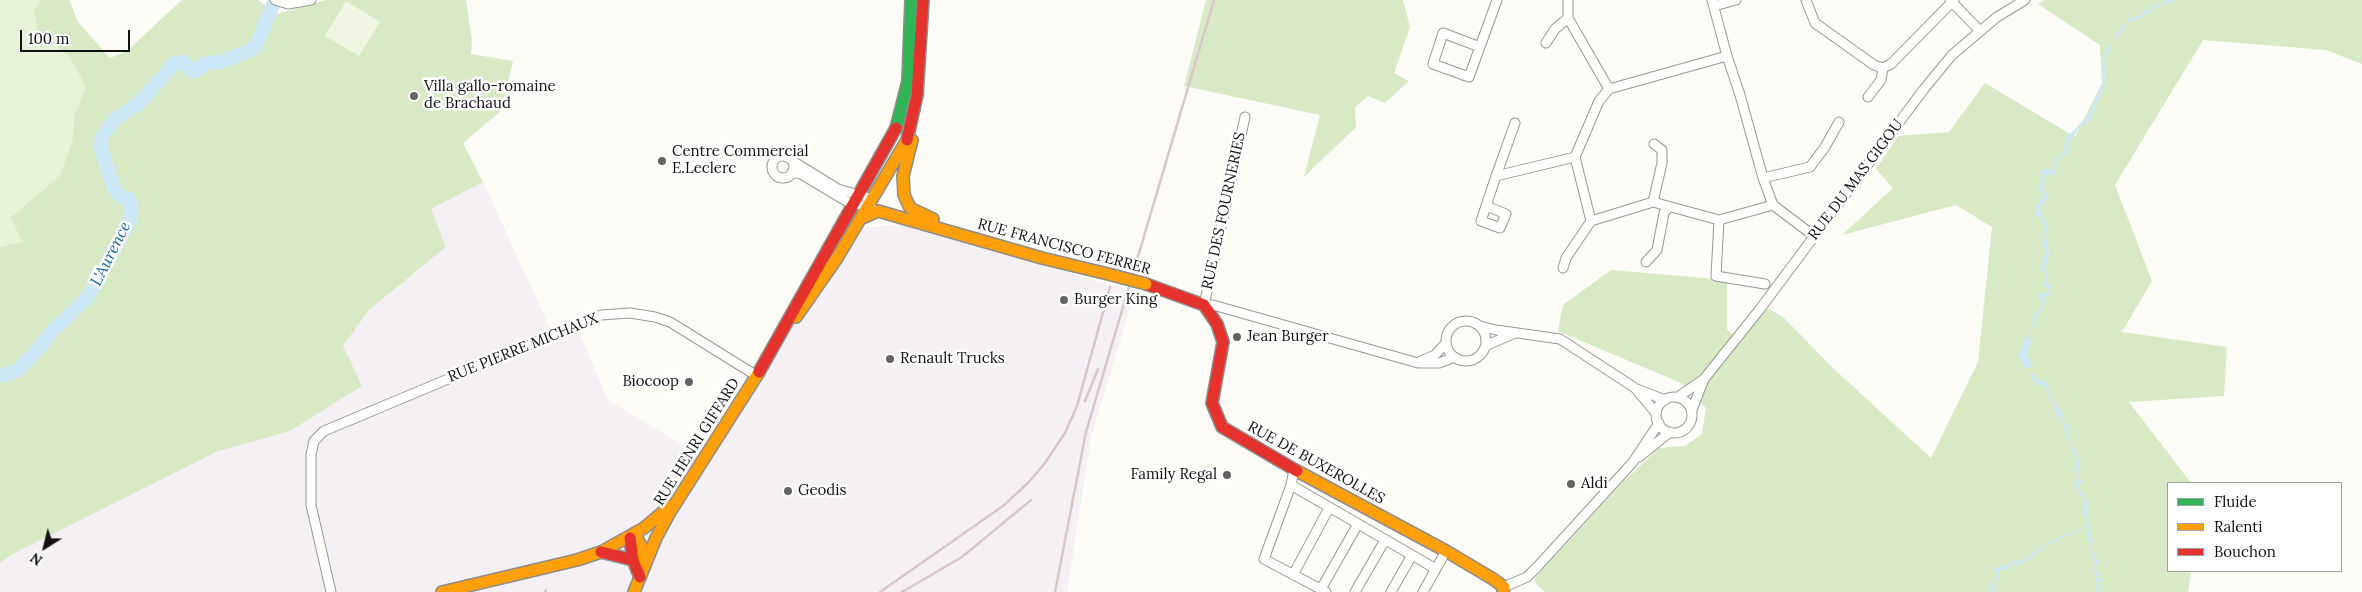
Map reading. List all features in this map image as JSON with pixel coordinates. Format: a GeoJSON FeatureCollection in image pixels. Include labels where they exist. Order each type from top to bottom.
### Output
{"type":"FeatureCollection","features":[{"type":"Feature","properties":{"kind":"street"},"geometry":{"type":"LineString","coordinates":[[279,2],[311,0]]}},
{"type":"Feature","properties":{"kind":"street"},"geometry":{"type":"LineString","coordinates":[[863,200],[896,128],[908,81],[911,0]]}},
{"type":"Feature","properties":{"kind":"street"},"geometry":{"type":"LineString","coordinates":[[923,0],[921,56],[912,124],[912,139],[902,181],[904,195],[908,205],[924,216],[953,226],[980,241]]}},
{"type":"Feature","properties":{"kind":"street"},"geometry":{"type":"LineString","coordinates":[[1480,47],[1443,33],[1433,64],[1469,77],[1480,47],[1497,0]]}},
{"type":"Feature","properties":{"kind":"street"},"geometry":{"type":"LineString","coordinates":[[1568,0],[1568,18],[1609,89]]}},
{"type":"Feature","properties":{"kind":"street"},"geometry":{"type":"LineString","coordinates":[[1736,0],[1713,3],[1726,56],[1740,95],[1763,178],[1773,204],[1814,236]]}},
{"type":"Feature","properties":{"kind":"street"},"geometry":{"type":"LineString","coordinates":[[1806,0],[1815,23],[1874,65],[1884,68]]}},
{"type":"Feature","properties":{"kind":"street","name":"RUE DU MAS GIGOU"},"geometry":{"type":"LineString","coordinates":[[1692,410],[1704,379],[1952,54],[1997,17],[2025,0]]}},
{"type":"Feature","properties":{"kind":"street"},"geometry":{"type":"LineString","coordinates":[[1868,97],[1880,80],[1884,68],[1891,64],[1952,1],[1980,31]]}},
{"type":"Feature","properties":{"kind":"street"},"geometry":{"type":"LineString","coordinates":[[1546,43],[1555,29],[1568,18]]}},
{"type":"Feature","properties":{"kind":"street"},"geometry":{"type":"LineString","coordinates":[[1591,221],[1574,157],[1598,101],[1609,89],[1726,56]]}},
{"type":"Feature","properties":{"kind":"street","name":"RUE DES FOURNERIES"},"geometry":{"type":"LineString","coordinates":[[1204,305],[1245,117]]}},
{"type":"Feature","properties":{"kind":"street"},"geometry":{"type":"LineString","coordinates":[[1486,206],[1515,122]]}},
{"type":"Feature","properties":{"kind":"street"},"geometry":{"type":"LineString","coordinates":[[1763,178],[1810,167],[1825,147],[1839,122]]}},
{"type":"Feature","properties":{"kind":"street"},"geometry":{"type":"LineString","coordinates":[[863,200],[906,142],[912,124]]}},
{"type":"Feature","properties":{"kind":"street"},"geometry":{"type":"LineString","coordinates":[[1652,202],[1662,163],[1662,150],[1654,144]]}},
{"type":"Feature","properties":{"kind":"street"},"geometry":{"type":"LineString","coordinates":[[791,160],[794,166],[792,172],[787,177],[782,178],[774,174],[773,162],[778,157],[786,157],[791,160],[838,189],[915,221]]}},
{"type":"Feature","properties":{"kind":"street"},"geometry":{"type":"LineString","coordinates":[[1496,176],[1574,157]]}},
{"type":"Feature","properties":{"kind":"street"},"geometry":{"type":"LineString","coordinates":[[792,172],[801,174],[839,196],[863,200],[884,213]]}},
{"type":"Feature","properties":{"kind":"street"},"geometry":{"type":"LineString","coordinates":[[839,196],[843,210],[841,225]]}},
{"type":"Feature","properties":{"kind":"street","name":"RUE HENRI GIFFARD"},"geometry":{"type":"LineString","coordinates":[[641,574],[651,550],[677,500],[757,376],[841,225],[863,200]]}},
{"type":"Feature","properties":{"kind":"street","name":"RUE HENRI GIFFARD"},"geometry":{"type":"LineString","coordinates":[[771,351],[808,301],[856,226],[863,200]]}},
{"type":"Feature","properties":{"kind":"street"},"geometry":{"type":"LineString","coordinates":[[1563,268],[1566,258],[1591,221],[1652,202],[1668,208],[1719,220],[1773,204]]}},
{"type":"Feature","properties":{"kind":"street"},"geometry":{"type":"LineString","coordinates":[[1646,262],[1658,250],[1664,213],[1668,208]]}},
{"type":"Feature","properties":{"kind":"street"},"geometry":{"type":"LineString","coordinates":[[856,226],[871,212],[884,213],[915,221]]}},
{"type":"Feature","properties":{"kind":"street"},"geometry":{"type":"LineString","coordinates":[[1719,220],[1716,276],[1765,284]]}},
{"type":"Feature","properties":{"kind":"street","name":"RUE FRANCISCO FERRER"},"geometry":{"type":"LineString","coordinates":[[915,221],[980,241],[1146,284],[1204,305]]}},
{"type":"Feature","properties":{"kind":"street"},"geometry":{"type":"LineString","coordinates":[[1204,305],[1214,305],[1418,362],[1439,363],[1454,357]]}},
{"type":"Feature","properties":{"kind":"street","name":"RUE DE BUXEROLLES"},"geometry":{"type":"LineString","coordinates":[[1204,305],[1217,324],[1222,342],[1212,393],[1212,403],[1220,423],[1228,432],[1294,470],[1446,551],[1504,590]]}},
{"type":"Feature","properties":{"kind":"street","name":"RUE PIERRE MICHAUX"},"geometry":{"type":"LineString","coordinates":[[331,592],[311,505],[310,455],[314,441],[324,432],[585,320],[615,314],[643,314],[670,322],[757,376]]}},
{"type":"Feature","properties":{"kind":"street"},"geometry":{"type":"LineString","coordinates":[[1480,326],[1484,331],[1486,345],[1480,356],[1474,360],[1460,360],[1454,357],[1446,343],[1447,334],[1456,323],[1468,320],[1480,326],[1560,339],[1635,388],[1665,400]]}},
{"type":"Feature","properties":{"kind":"street"},"geometry":{"type":"LineString","coordinates":[[1486,345],[1516,333]]}},
{"type":"Feature","properties":{"kind":"street"},"geometry":{"type":"LineString","coordinates":[[1418,362],[1435,355],[1446,343]]}},
{"type":"Feature","properties":{"kind":"street","name":"RUE DU MAS GIGOU"},"geometry":{"type":"LineString","coordinates":[[1678,397],[1704,379]]}},
{"type":"Feature","properties":{"kind":"street"},"geometry":{"type":"LineString","coordinates":[[1635,388],[1656,413],[1659,423],[1670,432]]}},
{"type":"Feature","properties":{"kind":"street"},"geometry":{"type":"LineString","coordinates":[[1504,590],[1538,566],[1633,462],[1670,432],[1680,432],[1688,427],[1692,419],[1692,410],[1685,401],[1678,397],[1670,397],[1665,400],[1659,405],[1656,413]]}},
{"type":"Feature","properties":{"kind":"street"},"geometry":{"type":"LineString","coordinates":[[1633,462],[1659,423]]}},
{"type":"Feature","properties":{"kind":"street"},"geometry":{"type":"LineString","coordinates":[[1294,470],[1291,486],[1264,559],[1323,590],[1358,524]]}},
{"type":"Feature","properties":{"kind":"street"},"geometry":{"type":"LineString","coordinates":[[1291,486],[1436,569]]}},
{"type":"Feature","properties":{"kind":"street"},"geometry":{"type":"LineString","coordinates":[[442,592],[576,560],[601,552],[632,536],[677,500]]}},
{"type":"Feature","properties":{"kind":"street"},"geometry":{"type":"LineString","coordinates":[[1293,575],[1329,508]]}},
{"type":"Feature","properties":{"kind":"street"},"geometry":{"type":"LineString","coordinates":[[632,536],[633,560],[641,574]]}},
{"type":"Feature","properties":{"kind":"street"},"geometry":{"type":"LineString","coordinates":[[632,536],[644,550],[641,574],[634,592]]}},
{"type":"Feature","properties":{"kind":"street"},"geometry":{"type":"LineString","coordinates":[[1355,592],[1385,540]]}},
{"type":"Feature","properties":{"kind":"street"},"geometry":{"type":"LineString","coordinates":[[1423,592],[1446,551]]}},
{"type":"Feature","properties":{"kind":"street"},"geometry":{"type":"LineString","coordinates":[[601,552],[633,560]]}},
{"type":"Feature","properties":{"kind":"street"},"geometry":{"type":"LineString","coordinates":[[1391,592],[1412,555]]}},
{"type":"Feature","properties":{"kind":"shaded area"},"geometry":{"type":"Polygon","coordinates":[[[483,182],[555,339],[578,330],[608,400],[704,458],[848,229],[904,224],[1135,292],[1091,437],[1067,592],[0,592],[0,563],[11,555],[216,451],[290,431],[361,386],[343,346],[369,310],[446,247],[430,209],[483,182]]]}},
{"type":"Feature","properties":{"kind":"green space"},"geometry":{"type":"Polygon","coordinates":[[[0,0],[40,0],[34,12],[38,33],[68,55],[86,87],[75,113],[72,142],[59,177],[46,190],[22,242],[0,247],[0,0]]]}},
{"type":"Feature","properties":{"kind":"green space"},"geometry":{"type":"Polygon","coordinates":[[[40,0],[69,0],[78,22],[110,58],[127,51],[182,0],[258,0],[277,14],[326,0],[466,0],[472,40],[471,54],[513,61],[502,110],[463,143],[483,182],[431,209],[446,247],[369,310],[343,346],[362,386],[290,431],[216,452],[11,555],[0,563],[0,247],[22,242],[11,217],[59,177],[72,142],[75,113],[86,87],[68,55],[38,33],[34,12],[40,0]]]}},
{"type":"Feature","properties":{"kind":"green space"},"geometry":{"type":"Polygon","coordinates":[[[1206,0],[1403,0],[1410,27],[1394,73],[1409,81],[1385,103],[1368,96],[1355,107],[1356,127],[1304,177],[1320,115],[1184,86],[1206,0]]]}},
{"type":"Feature","properties":{"kind":"green space"},"geometry":{"type":"Polygon","coordinates":[[[2045,0],[2362,0],[2362,64],[2326,50],[2203,40],[2115,185],[2152,281],[2122,332],[2227,347],[2224,396],[2129,402],[2190,482],[2167,482],[2167,572],[2191,572],[2188,592],[1545,592],[1536,584],[1535,578],[1620,485],[1659,448],[1685,446],[1702,434],[1706,408],[1681,383],[1558,331],[1563,305],[1611,270],[1727,280],[1727,329],[1740,343],[1767,308],[1783,317],[1834,369],[1931,458],[1978,362],[1992,227],[1956,205],[1842,235],[1893,188],[1876,169],[1898,136],[1949,132],[1985,83],[2075,137],[2102,83],[2100,45],[2038,4],[2045,0]]]}},
{"type":"Feature","properties":{"kind":"green space"},"geometry":{"type":"Polygon","coordinates":[[[346,1],[380,22],[359,56],[325,36],[346,1]]]}},
{"type":"Feature","properties":{"kind":"water"},"geometry":{"type":"Polygon","coordinates":[[[2176,0],[2154,8],[2140,18],[2132,20],[2154,6],[2176,0]]]}},
{"type":"Feature","properties":{"kind":"water"},"geometry":{"type":"Polygon","coordinates":[[[2119,31],[2104,59],[2105,75],[2103,89],[2089,121],[2079,128],[2069,141],[2067,155],[2062,156],[2055,167],[2056,175],[2048,174],[2044,178],[2043,188],[2048,197],[2039,208],[2048,227],[2044,239],[2048,241],[2047,247],[2050,253],[2045,266],[2048,279],[2046,283],[2051,286],[2051,294],[2043,297],[2046,303],[2037,316],[2036,323],[2029,335],[2031,343],[2027,356],[2032,367],[2025,368],[2018,355],[2034,322],[2033,318],[2043,304],[2039,297],[2040,293],[2048,293],[2050,290],[2042,284],[2046,277],[2041,265],[2046,253],[2042,239],[2045,229],[2040,216],[2036,216],[2035,210],[2045,195],[2040,191],[2042,170],[2047,168],[2051,172],[2056,159],[2064,151],[2067,137],[2078,126],[2084,124],[2103,83],[2102,60],[2119,31]]]}},
{"type":"Feature","properties":{"kind":"water"},"geometry":{"type":"Polygon","coordinates":[[[2029,374],[2034,374],[2038,380],[2048,383],[2050,397],[2063,413],[2061,421],[2069,425],[2068,435],[2077,459],[2081,463],[2077,470],[2082,483],[2077,484],[2088,503],[2088,513],[2086,515],[2089,519],[2090,538],[2093,540],[2092,549],[2095,555],[2092,558],[2099,561],[2096,568],[2100,577],[2100,581],[2097,583],[2101,592],[2098,592],[2095,586],[2095,580],[2098,577],[2093,570],[2096,563],[2089,558],[2093,554],[2090,548],[2091,543],[2087,539],[2088,526],[2050,544],[2020,565],[2014,563],[2007,570],[1999,569],[2000,578],[1994,582],[1994,591],[1988,592],[1991,589],[1991,583],[1998,576],[1994,571],[1995,568],[2006,567],[2013,561],[2020,562],[2048,543],[2087,525],[2087,520],[2083,515],[2084,500],[2075,485],[2075,481],[2079,480],[2074,469],[2077,465],[2066,435],[2065,426],[2060,422],[2052,401],[2049,399],[2046,387],[2036,383],[2029,374]]]}},
{"type":"Feature","properties":{"kind":"waterway","name":"L'Aurence"},"geometry":{"type":"LineString","coordinates":[[0,376],[17,371],[41,346],[50,333],[88,297],[130,221],[131,207],[129,199],[122,197],[115,191],[100,146],[102,137],[114,120],[139,103],[175,63],[184,62],[192,71],[199,70],[205,63],[222,62],[255,48],[275,0]]}},
{"type":"Feature","properties":{"kind":"waterway"},"geometry":{"type":"LineString","coordinates":[[2163,4],[2173,0]]}},
{"type":"Feature","properties":{"kind":"waterway"},"geometry":{"type":"LineString","coordinates":[[2146,13],[2155,6]]}},
{"type":"Feature","properties":{"kind":"waterway"},"geometry":{"type":"LineString","coordinates":[[2128,21],[2142,16]]}},
{"type":"Feature","properties":{"kind":"waterway"},"geometry":{"type":"LineString","coordinates":[[2116,37],[2123,26]]}},
{"type":"Feature","properties":{"kind":"waterway"},"geometry":{"type":"LineString","coordinates":[[2105,56],[2111,46]]}},
{"type":"Feature","properties":{"kind":"waterway"},"geometry":{"type":"LineString","coordinates":[[2101,90],[2104,80],[2103,66]]}},
{"type":"Feature","properties":{"kind":"waterway"},"geometry":{"type":"LineString","coordinates":[[2078,128],[2088,117]]}},
{"type":"Feature","properties":{"kind":"railway"},"geometry":{"type":"LineString","coordinates":[[1055,592],[1086,432],[1214,0]]}},
{"type":"Feature","properties":{"kind":"railway"},"geometry":{"type":"LineString","coordinates":[[880,592],[1003,506],[1028,483],[1045,463],[1065,433],[1077,406],[1110,287]]}},
{"type":"Feature","properties":{"kind":"railway"},"geometry":{"type":"LineString","coordinates":[[1085,401],[1098,369]]}},
{"type":"Feature","properties":{"kind":"railway"},"geometry":{"type":"LineString","coordinates":[[902,592],[962,557],[1031,500]]}},
{"type":"Feature","properties":{"kind":"traffic: fast"},"geometry":{"type":"LineString","coordinates":[[896,128],[908,81],[911,0]]}},
{"type":"Feature","properties":{"kind":"traffic: slow"},"geometry":{"type":"LineString","coordinates":[[796,317],[837,258],[907,140]]}},
{"type":"Feature","properties":{"kind":"traffic: slow"},"geometry":{"type":"LineString","coordinates":[[912,140],[903,176],[904,195],[910,208],[933,219]]}},
{"type":"Feature","properties":{"kind":"traffic: slow"},"geometry":{"type":"LineString","coordinates":[[862,218],[878,211],[1042,258],[1112,275]]}},
{"type":"Feature","properties":{"kind":"traffic: slow"},"geometry":{"type":"LineString","coordinates":[[1112,275],[1146,284]]}},
{"type":"Feature","properties":{"kind":"traffic: slow"},"geometry":{"type":"LineString","coordinates":[[634,592],[656,538],[670,512],[759,372]]}},
{"type":"Feature","properties":{"kind":"traffic: slow"},"geometry":{"type":"LineString","coordinates":[[1297,471],[1446,551],[1493,579],[1504,587],[1503,592]]}},
{"type":"Feature","properties":{"kind":"traffic: slow"},"geometry":{"type":"LineString","coordinates":[[442,592],[577,560],[601,552],[644,528],[670,506]]}},
{"type":"Feature","properties":{"kind":"traffic: slow"},"geometry":{"type":"LineString","coordinates":[[635,534],[643,550],[643,564]]}},
{"type":"Feature","properties":{"kind":"traffic: jam"},"geometry":{"type":"LineString","coordinates":[[907,140],[917,95],[923,0]]}},
{"type":"Feature","properties":{"kind":"traffic: jam"},"geometry":{"type":"LineString","coordinates":[[759,372],[896,128]]}},
{"type":"Feature","properties":{"kind":"traffic: jam"},"geometry":{"type":"LineString","coordinates":[[1146,284],[1204,305],[1217,324],[1223,342],[1212,403],[1222,427],[1297,471]]}},
{"type":"Feature","properties":{"kind":"traffic: jam"},"geometry":{"type":"LineString","coordinates":[[630,538],[633,560],[640,577]]}},
{"type":"Feature","properties":{"kind":"traffic: jam"},"geometry":{"type":"LineString","coordinates":[[601,552],[633,560]]}},
{"type":"Feature","properties":{"kind":"place","name":"Villa gallo-romaine de Brachaud"},"geometry":{"type":"Point","coordinates":[414,96]}},
{"type":"Feature","properties":{"kind":"place","name":"Centre Commercial E.Leclerc"},"geometry":{"type":"Point","coordinates":[662,161]}},
{"type":"Feature","properties":{"kind":"place","name":"Burger King"},"geometry":{"type":"Point","coordinates":[1064,300]}},
{"type":"Feature","properties":{"kind":"place","name":"Jean Burger"},"geometry":{"type":"Point","coordinates":[1237,337]}},
{"type":"Feature","properties":{"kind":"place","name":"Renault Trucks"},"geometry":{"type":"Point","coordinates":[890,359]}},
{"type":"Feature","properties":{"kind":"place","name":"Biocoop"},"geometry":{"type":"Point","coordinates":[689,382]}},
{"type":"Feature","properties":{"kind":"place","name":"Family Regal"},"geometry":{"type":"Point","coordinates":[1227,475]}},
{"type":"Feature","properties":{"kind":"place","name":"Aldi"},"geometry":{"type":"Point","coordinates":[1571,484]}},
{"type":"Feature","properties":{"kind":"place","name":"Geodis"},"geometry":{"type":"Point","coordinates":[788,491]}}]}
